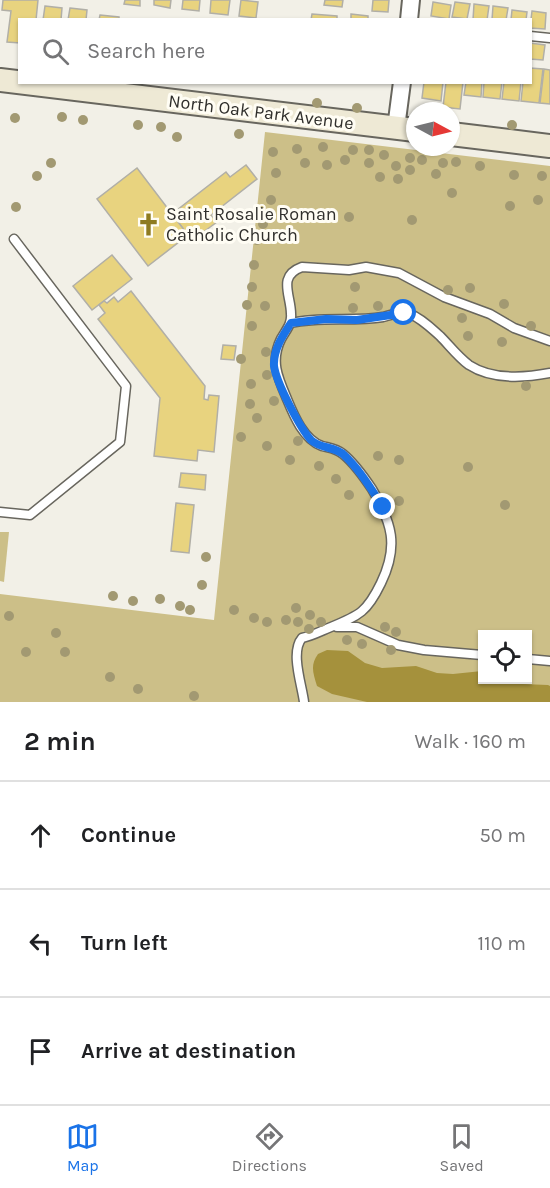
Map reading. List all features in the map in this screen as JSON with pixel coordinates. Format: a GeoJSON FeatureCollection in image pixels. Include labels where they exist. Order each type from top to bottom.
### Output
{"type":"FeatureCollection","features":[{"type":"Feature","properties":{"kind":"street"},"geometry":{"type":"LineString","coordinates":[[409,18],[411,0]]}},
{"type":"Feature","properties":{"kind":"street","name":"North Oak Park Avenue"},"geometry":{"type":"LineString","coordinates":[[0,80],[18,82]]}},
{"type":"Feature","properties":{"kind":"street","name":"North Oak Park Avenue"},"geometry":{"type":"LineString","coordinates":[[33,84],[406,129]]}},
{"type":"Feature","properties":{"kind":"street"},"geometry":{"type":"LineString","coordinates":[[402,84],[406,129]]}},
{"type":"Feature","properties":{"kind":"street"},"geometry":{"type":"LineString","coordinates":[[460,135],[550,146]]}},
{"type":"Feature","properties":{"kind":"lane"},"geometry":{"type":"LineString","coordinates":[[532,36],[550,38]]}},
{"type":"Feature","properties":{"kind":"lane"},"geometry":{"type":"LineString","coordinates":[[0,512],[30,515],[120,442],[126,386],[15,239]]}},
{"type":"Feature","properties":{"kind":"lane"},"geometry":{"type":"LineString","coordinates":[[304,702],[298,667],[298,642],[302,638],[354,618],[374,598],[386,573],[391,549],[391,530],[389,519],[364,477],[344,454],[312,441],[300,426],[287,399],[274,366],[281,339],[291,323],[291,305],[287,286],[290,274],[302,267],[350,270],[366,267],[407,276],[444,297],[490,314],[514,328],[550,341]]}},
{"type":"Feature","properties":{"kind":"lane"},"geometry":{"type":"LineString","coordinates":[[291,323],[326,319],[357,320],[404,313],[416,317],[431,328],[464,360],[477,369],[492,374],[511,376],[531,377],[550,373]]}},
{"type":"Feature","properties":{"kind":"lane"},"geometry":{"type":"LineString","coordinates":[[332,627],[357,627],[407,647],[478,654]]}},
{"type":"Feature","properties":{"kind":"lane"},"geometry":{"type":"LineString","coordinates":[[532,659],[550,661]]}},
{"type":"Feature","properties":{"kind":"shaded area"},"geometry":{"type":"Polygon","coordinates":[[[265,132],[406,149],[406,156],[460,155],[550,166],[550,702],[0,702],[0,594],[214,620],[265,132]]]}},
{"type":"Feature","properties":{"kind":"shaded area"},"geometry":{"type":"Polygon","coordinates":[[[0,532],[9,532],[4,582],[0,581],[0,532]]]}},
{"type":"Feature","properties":{"kind":"shaded area"},"geometry":{"type":"Polygon","coordinates":[[[327,650],[348,651],[365,663],[382,668],[416,666],[437,673],[453,674],[478,671],[478,684],[548,685],[550,686],[550,702],[367,702],[332,694],[317,686],[313,669],[318,654],[327,650]]]}},
{"type":"Feature","properties":{"kind":"building"},"geometry":{"type":"Polygon","coordinates":[[[3,0],[38,0],[36,18],[18,18],[18,43],[7,42],[11,11],[2,10],[3,0]]]}},
{"type":"Feature","properties":{"kind":"building"},"geometry":{"type":"Polygon","coordinates":[[[125,0],[140,0],[140,6],[124,4],[125,0]]]}},
{"type":"Feature","properties":{"kind":"building"},"geometry":{"type":"Polygon","coordinates":[[[154,0],[171,0],[170,8],[154,5],[154,0]]]}},
{"type":"Feature","properties":{"kind":"building"},"geometry":{"type":"Polygon","coordinates":[[[183,0],[200,0],[199,11],[182,9],[183,0]]]}},
{"type":"Feature","properties":{"kind":"building"},"geometry":{"type":"Polygon","coordinates":[[[211,0],[230,0],[228,15],[210,13],[211,0]]]}},
{"type":"Feature","properties":{"kind":"building"},"geometry":{"type":"Polygon","coordinates":[[[241,0],[258,2],[256,18],[239,16],[241,0]]]}},
{"type":"Feature","properties":{"kind":"building"},"geometry":{"type":"Polygon","coordinates":[[[325,0],[343,0],[342,7],[324,5],[325,0]]]}},
{"type":"Feature","properties":{"kind":"building"},"geometry":{"type":"Polygon","coordinates":[[[373,0],[389,0],[388,12],[372,11],[373,0]]]}},
{"type":"Feature","properties":{"kind":"building"},"geometry":{"type":"Polygon","coordinates":[[[433,2],[451,5],[449,18],[431,16],[433,2]]]}},
{"type":"Feature","properties":{"kind":"building"},"geometry":{"type":"Polygon","coordinates":[[[455,2],[470,4],[467,18],[452,17],[455,2]]]}},
{"type":"Feature","properties":{"kind":"building"},"geometry":{"type":"Polygon","coordinates":[[[474,4],[489,6],[487,18],[473,18],[474,4]]]}},
{"type":"Feature","properties":{"kind":"building"},"geometry":{"type":"Polygon","coordinates":[[[45,6],[62,8],[61,18],[43,18],[45,6]]]}},
{"type":"Feature","properties":{"kind":"building"},"geometry":{"type":"Polygon","coordinates":[[[493,6],[508,8],[506,18],[492,18],[493,6]]]}},
{"type":"Feature","properties":{"kind":"building"},"geometry":{"type":"Polygon","coordinates":[[[70,8],[87,10],[86,18],[68,18],[70,8]]]}},
{"type":"Feature","properties":{"kind":"building"},"geometry":{"type":"Polygon","coordinates":[[[512,10],[527,12],[526,18],[511,18],[512,10]]]}},
{"type":"Feature","properties":{"kind":"building"},"geometry":{"type":"Polygon","coordinates":[[[532,11],[546,13],[545,29],[532,28],[532,11]]]}},
{"type":"Feature","properties":{"kind":"building"},"geometry":{"type":"Polygon","coordinates":[[[312,14],[337,16],[337,18],[311,18],[312,14]]]}},
{"type":"Feature","properties":{"kind":"building"},"geometry":{"type":"Polygon","coordinates":[[[351,14],[368,16],[368,18],[351,18],[351,14]]]}},
{"type":"Feature","properties":{"kind":"building"},"geometry":{"type":"Polygon","coordinates":[[[100,15],[119,17],[119,18],[99,18],[100,15]]]}},
{"type":"Feature","properties":{"kind":"building"},"geometry":{"type":"Polygon","coordinates":[[[532,43],[545,45],[543,60],[532,59],[532,43]]]}},
{"type":"Feature","properties":{"kind":"building"},"geometry":{"type":"Polygon","coordinates":[[[532,68],[543,69],[539,103],[521,101],[523,84],[532,84],[532,68]]]}},
{"type":"Feature","properties":{"kind":"building"},"geometry":{"type":"Polygon","coordinates":[[[544,69],[550,70],[550,104],[540,103],[544,69]]]}},
{"type":"Feature","properties":{"kind":"building"},"geometry":{"type":"Polygon","coordinates":[[[424,84],[443,84],[441,101],[422,98],[424,84]]]}},
{"type":"Feature","properties":{"kind":"building"},"geometry":{"type":"Polygon","coordinates":[[[446,84],[463,84],[460,109],[460,102],[444,102],[446,84]]]}},
{"type":"Feature","properties":{"kind":"building"},"geometry":{"type":"Polygon","coordinates":[[[466,84],[482,84],[481,97],[464,95],[466,84]]]}},
{"type":"Feature","properties":{"kind":"building"},"geometry":{"type":"Polygon","coordinates":[[[484,84],[502,84],[500,99],[483,97],[484,84]]]}},
{"type":"Feature","properties":{"kind":"building"},"geometry":{"type":"Polygon","coordinates":[[[504,84],[521,84],[519,101],[502,99],[504,84]]]}},
{"type":"Feature","properties":{"kind":"building"},"geometry":{"type":"Polygon","coordinates":[[[246,165],[257,179],[211,215],[217,222],[198,236],[194,230],[188,235],[172,214],[226,172],[230,177],[246,165]]]}},
{"type":"Feature","properties":{"kind":"building","name":"Saint Rosalie Roman Catholic Church"},"geometry":{"type":"Polygon","coordinates":[[[137,168],[188,235],[148,266],[97,199],[137,168]]]}},
{"type":"Feature","properties":{"kind":"building"},"geometry":{"type":"Polygon","coordinates":[[[112,255],[132,279],[92,310],[73,286],[112,255]]]}},
{"type":"Feature","properties":{"kind":"building"},"geometry":{"type":"Polygon","coordinates":[[[131,291],[205,386],[204,399],[208,400],[209,395],[219,396],[214,452],[198,450],[197,461],[154,456],[160,398],[98,319],[105,313],[99,305],[104,301],[107,303],[114,297],[118,302],[131,291]]]}},
{"type":"Feature","properties":{"kind":"building"},"geometry":{"type":"Polygon","coordinates":[[[223,345],[236,346],[234,360],[221,359],[223,345]]]}},
{"type":"Feature","properties":{"kind":"building"},"geometry":{"type":"Polygon","coordinates":[[[181,473],[206,475],[205,490],[179,487],[181,473]]]}},
{"type":"Feature","properties":{"kind":"building"},"geometry":{"type":"Polygon","coordinates":[[[176,503],[194,505],[189,553],[171,551],[176,503]]]}},
{"type":"Feature","properties":{"kind":"place","name":"Saint Rosalie Roman Catholic Church"},"geometry":{"type":"Point","coordinates":[148,224]}},
{"type":"Feature","properties":{"kind":"route"},"geometry":{"type":"LineString","coordinates":[[383,507],[364,477],[344,454],[312,441],[300,426],[274,366],[281,339],[291,323],[342,318],[357,320],[404,313]]}}]}
